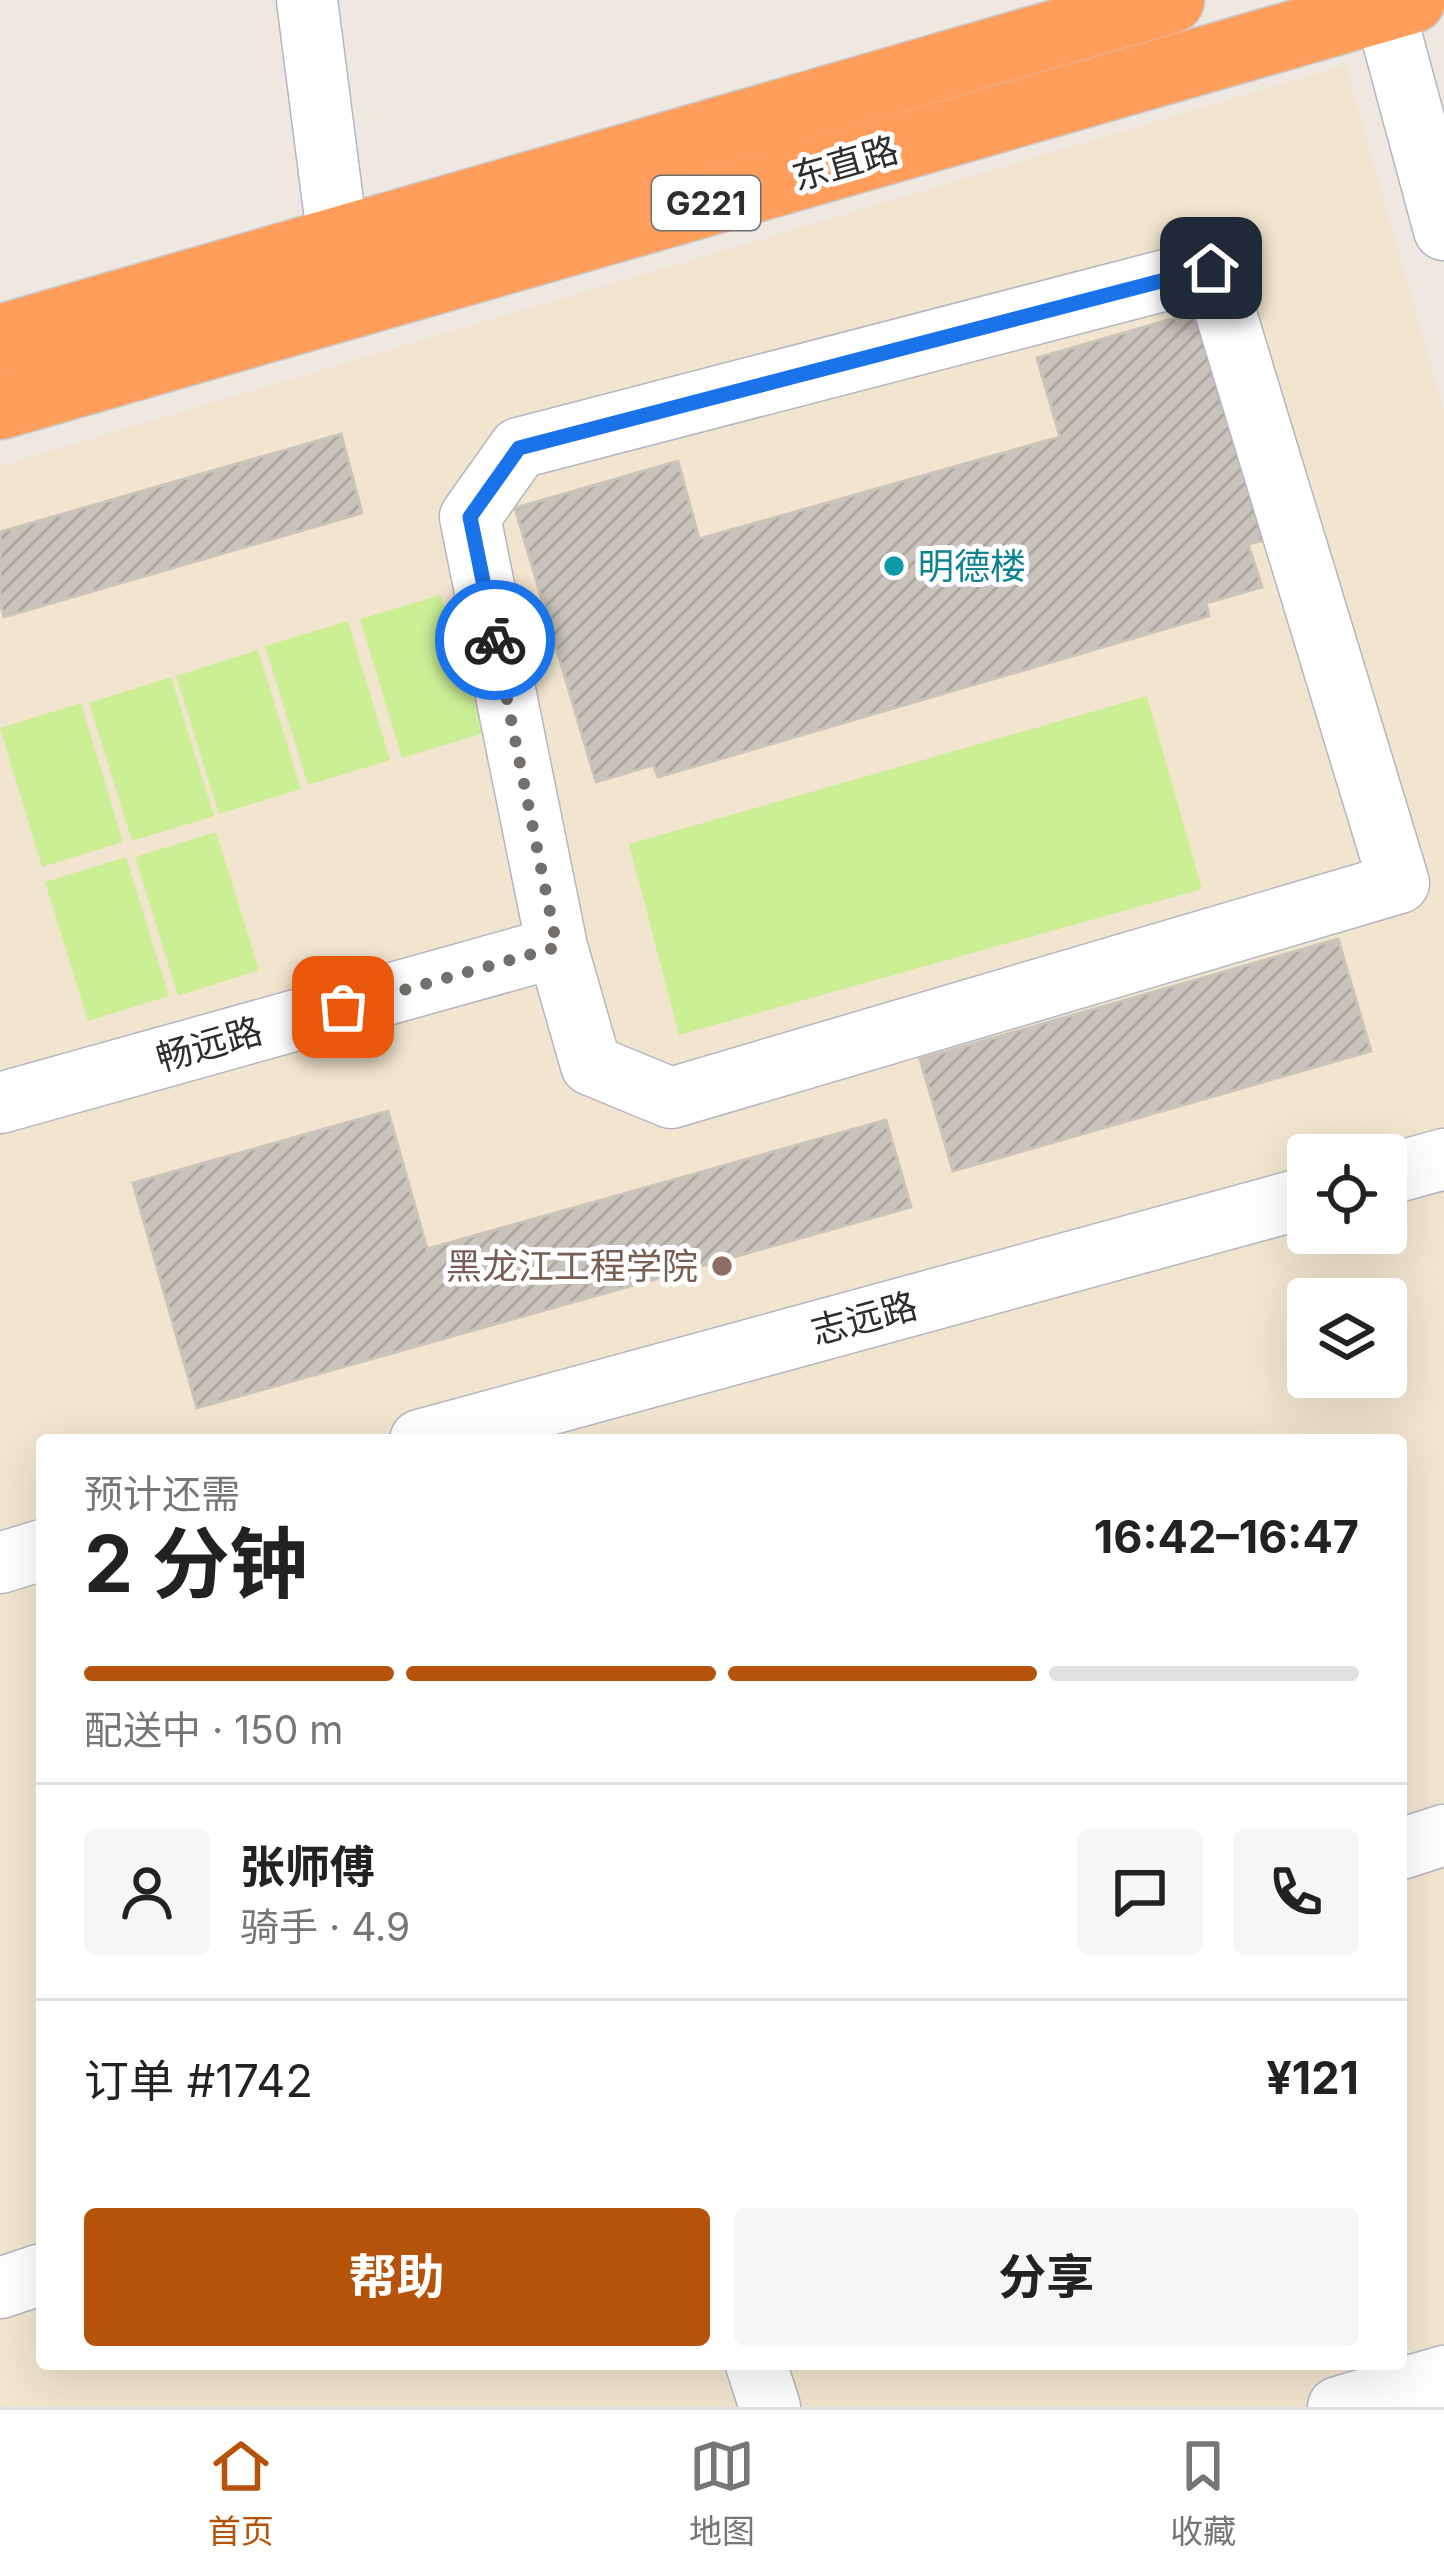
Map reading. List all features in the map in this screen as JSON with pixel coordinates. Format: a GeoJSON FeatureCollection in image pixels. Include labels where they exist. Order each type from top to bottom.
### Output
{"type":"FeatureCollection","features":[{"type":"Feature","properties":{"kind":"highway","name":"东直路"},"geometry":{"type":"LineString","coordinates":[[0,338],[1171,0]]}},
{"type":"Feature","properties":{"kind":"highway","name":"东直路"},"geometry":{"type":"LineString","coordinates":[[0,406],[1398,4]]}},
{"type":"Feature","properties":{"kind":"street"},"geometry":{"type":"LineString","coordinates":[[307,0],[338,241]]}},
{"type":"Feature","properties":{"kind":"street"},"geometry":{"type":"LineString","coordinates":[[1398,4],[1444,230]]}},
{"type":"Feature","properties":{"kind":"street"},"geometry":{"type":"LineString","coordinates":[[1211,268],[1399,883],[670,1098],[591,1065],[557,947],[470,517],[519,448],[1211,268]]}},
{"type":"Feature","properties":{"kind":"street","name":"畅远路"},"geometry":{"type":"LineString","coordinates":[[0,1103],[557,947]]}},
{"type":"Feature","properties":{"kind":"street"},"geometry":{"type":"LineString","coordinates":[[1407,1169],[1444,1159]]}},
{"type":"Feature","properties":{"kind":"street","name":"志远路"},"geometry":{"type":"LineString","coordinates":[[442,1434],[1287,1202]]}},
{"type":"Feature","properties":{"kind":"street"},"geometry":{"type":"LineString","coordinates":[[0,1563],[36,1552]]}},
{"type":"Feature","properties":{"kind":"street"},"geometry":{"type":"LineString","coordinates":[[1407,1847],[1444,1835]]}},
{"type":"Feature","properties":{"kind":"street"},"geometry":{"type":"LineString","coordinates":[[0,2288],[36,2276]]}},
{"type":"Feature","properties":{"kind":"street"},"geometry":{"type":"LineString","coordinates":[[758,2370],[770,2407]]}},
{"type":"Feature","properties":{"kind":"street"},"geometry":{"type":"LineString","coordinates":[[1338,2407],[1444,2376]]}},
{"type":"Feature","properties":{"kind":"shaded area","name":"黑龙江工程学院"},"geometry":{"type":"Polygon","coordinates":[[[1346,65],[1444,412],[1444,2407],[0,2407],[0,466],[1346,65]]]}},
{"type":"Feature","properties":{"kind":"green space"},"geometry":{"type":"Polygon","coordinates":[[[441,595],[484,733],[402,758],[360,619],[441,595]]]}},
{"type":"Feature","properties":{"kind":"green space"},"geometry":{"type":"Polygon","coordinates":[[[348,621],[390,760],[308,785],[265,646],[348,621]]]}},
{"type":"Feature","properties":{"kind":"green space"},"geometry":{"type":"Polygon","coordinates":[[[258,650],[301,789],[219,814],[176,676],[258,650]]]}},
{"type":"Feature","properties":{"kind":"green space"},"geometry":{"type":"Polygon","coordinates":[[[171,677],[214,816],[132,841],[89,703],[171,677]]]}},
{"type":"Feature","properties":{"kind":"green space"},"geometry":{"type":"Polygon","coordinates":[[[1147,696],[1202,889],[679,1035],[629,844],[1147,696]]]}},
{"type":"Feature","properties":{"kind":"green space"},"geometry":{"type":"Polygon","coordinates":[[[81,703],[123,842],[42,867],[0,728],[81,703]]]}},
{"type":"Feature","properties":{"kind":"green space"},"geometry":{"type":"Polygon","coordinates":[[[216,832],[259,970],[178,996],[135,857],[216,832]]]}},
{"type":"Feature","properties":{"kind":"green space"},"geometry":{"type":"Polygon","coordinates":[[[126,857],[169,996],[88,1021],[45,882],[126,857]]]}},
{"type":"Feature","properties":{"kind":"building","name":"明德楼"},"geometry":{"type":"Polygon","coordinates":[[[1199,311],[1265,540],[1248,544],[1262,587],[1206,603],[1209,616],[658,777],[653,765],[596,782],[515,508],[678,461],[699,539],[1060,437],[1037,358],[1199,311]]]}},
{"type":"Feature","properties":{"kind":"building"},"geometry":{"type":"Polygon","coordinates":[[[341,434],[362,513],[4,617],[0,532],[341,434]]]}},
{"type":"Feature","properties":{"kind":"building"},"geometry":{"type":"Polygon","coordinates":[[[1338,939],[1371,1051],[953,1171],[920,1059],[1338,939]]]}},
{"type":"Feature","properties":{"kind":"building"},"geometry":{"type":"Polygon","coordinates":[[[388,1111],[427,1249],[886,1120],[911,1207],[197,1408],[133,1183],[388,1111]]]}},
{"type":"Feature","properties":{"kind":"way so far"},"geometry":{"type":"LineString","coordinates":[[343,1007],[557,947],[495,640]]}},
{"type":"Feature","properties":{"kind":"place","name":"明德楼"},"geometry":{"type":"Point","coordinates":[894,566]}},
{"type":"Feature","properties":{"kind":"place","name":"黑龙江工程学院"},"geometry":{"type":"Point","coordinates":[722,1266]}},
{"type":"Feature","properties":{"kind":"route"},"geometry":{"type":"LineString","coordinates":[[495,640],[470,517],[519,448],[1211,268]]}}]}
